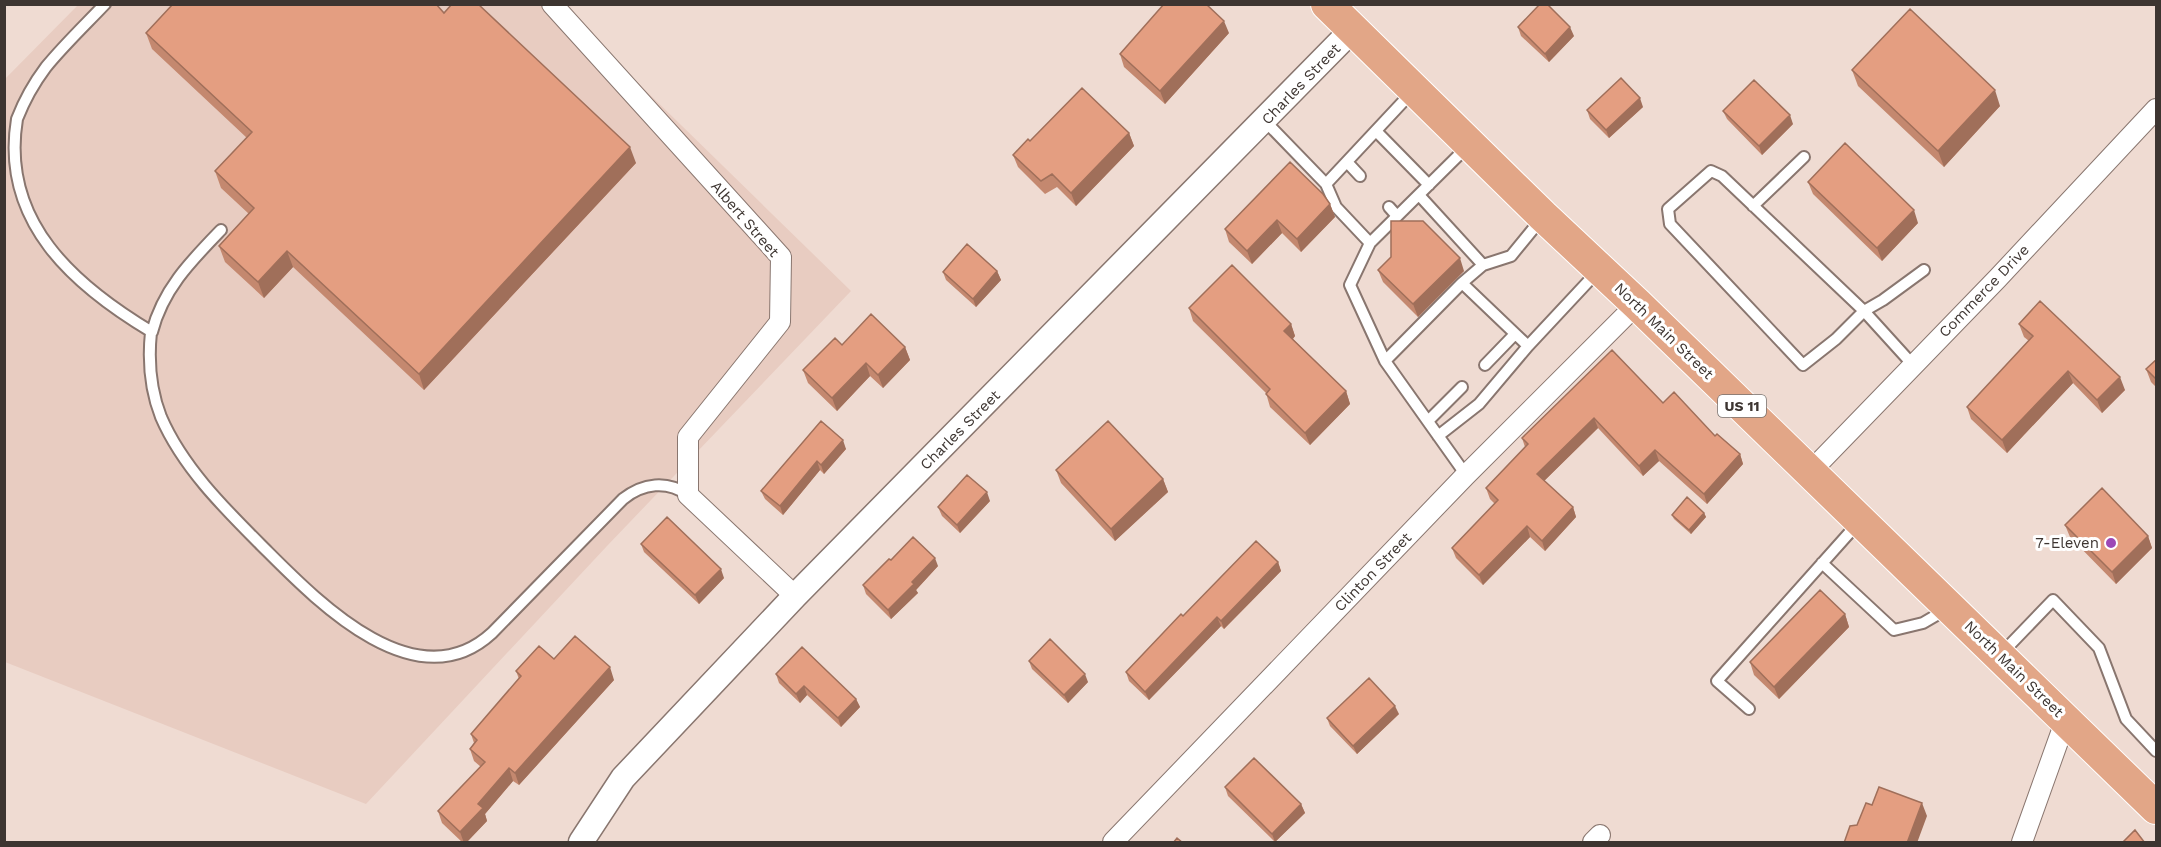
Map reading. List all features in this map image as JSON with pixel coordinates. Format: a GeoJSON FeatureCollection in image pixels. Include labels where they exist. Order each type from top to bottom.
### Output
{"type":"FeatureCollection","features":[{"type":"Feature","properties":{"kind":"main road","name":"North Main Street"},"geometry":{"type":"LineString","coordinates":[[1327,4],[1860,521],[2150,798]]}},
{"type":"Feature","properties":{"kind":"street","name":"Albert Street"},"geometry":{"type":"LineString","coordinates":[[552,4],[781,257],[780,322],[688,437],[688,495]]}},
{"type":"Feature","properties":{"kind":"street","name":"Charles Street"},"geometry":{"type":"LineString","coordinates":[[582,843],[623,778],[795,596],[1265,121],[1353,29]]}},
{"type":"Feature","properties":{"kind":"street","name":"Commerce Drive"},"geometry":{"type":"LineString","coordinates":[[1810,472],[2157,109]]}},
{"type":"Feature","properties":{"kind":"street","name":"Clinton Street"},"geometry":{"type":"LineString","coordinates":[[1113,843],[1466,475],[1637,304]]}},
{"type":"Feature","properties":{"kind":"street"},"geometry":{"type":"LineString","coordinates":[[688,495],[795,596]]}},
{"type":"Feature","properties":{"kind":"street"},"geometry":{"type":"LineString","coordinates":[[2022,843],[2066,719]]}},
{"type":"Feature","properties":{"kind":"lane"},"geometry":{"type":"LineString","coordinates":[[105,4],[52,60],[29,93],[10,138],[7,164],[10,189],[16,211],[36,243],[104,301],[152,332]]}},
{"type":"Feature","properties":{"kind":"lane"},"geometry":{"type":"LineString","coordinates":[[1326,184],[1414,89]]}},
{"type":"Feature","properties":{"kind":"lane"},"geometry":{"type":"LineString","coordinates":[[1265,121],[1326,184],[1336,207],[1370,243]]}},
{"type":"Feature","properties":{"kind":"lane"},"geometry":{"type":"LineString","coordinates":[[1376,131],[1429,185]]}},
{"type":"Feature","properties":{"kind":"lane"},"geometry":{"type":"LineString","coordinates":[[1466,475],[1385,361],[1350,285],[1370,243],[1471,144]]}},
{"type":"Feature","properties":{"kind":"lane"},"geometry":{"type":"LineString","coordinates":[[1753,206],[1804,157]]}},
{"type":"Feature","properties":{"kind":"lane"},"geometry":{"type":"LineString","coordinates":[[1347,162],[1360,176]]}},
{"type":"Feature","properties":{"kind":"lane"},"geometry":{"type":"LineString","coordinates":[[1913,365],[1864,311],[1722,176],[1711,171],[1668,209],[1670,224],[1803,365],[1836,339],[1864,311],[1924,270]]}},
{"type":"Feature","properties":{"kind":"lane"},"geometry":{"type":"LineString","coordinates":[[1419,195],[1483,265]]}},
{"type":"Feature","properties":{"kind":"lane"},"geometry":{"type":"LineString","coordinates":[[1389,207],[1397,216]]}},
{"type":"Feature","properties":{"kind":"lane"},"geometry":{"type":"LineString","coordinates":[[1385,361],[1462,283],[1483,265],[1511,256],[1544,216]]}},
{"type":"Feature","properties":{"kind":"lane"},"geometry":{"type":"LineString","coordinates":[[221,230],[181,273],[158,310],[152,332],[150,366],[154,395],[162,417],[200,479],[276,560],[333,613],[373,639],[404,652],[436,656],[455,653],[477,644],[492,633],[623,499],[638,489],[650,485],[664,485],[688,495]]}},
{"type":"Feature","properties":{"kind":"lane"},"geometry":{"type":"LineString","coordinates":[[1438,436],[1479,404],[1528,346],[1600,269]]}},
{"type":"Feature","properties":{"kind":"lane"},"geometry":{"type":"LineString","coordinates":[[1462,283],[1528,346]]}},
{"type":"Feature","properties":{"kind":"lane"},"geometry":{"type":"LineString","coordinates":[[1485,365],[1515,334]]}},
{"type":"Feature","properties":{"kind":"lane"},"geometry":{"type":"LineString","coordinates":[[1428,420],[1462,387]]}},
{"type":"Feature","properties":{"kind":"lane"},"geometry":{"type":"LineString","coordinates":[[1749,709],[1717,681],[1860,521]]}},
{"type":"Feature","properties":{"kind":"lane"},"geometry":{"type":"LineString","coordinates":[[1822,563],[1894,630],[1923,623],[1950,607]]}},
{"type":"Feature","properties":{"kind":"lane"},"geometry":{"type":"LineString","coordinates":[[2000,655],[2053,600],[2099,648],[2126,719],[2157,750]]}},
{"type":"Feature","properties":{"kind":"shaded area"},"geometry":{"type":"Polygon","coordinates":[[[78,5],[558,5],[851,291],[607,546],[366,804],[5,662],[4,80],[78,5]]]}},
{"type":"Feature","properties":{"kind":"building"},"geometry":{"type":"Polygon","coordinates":[[[173,4],[436,4],[444,13],[452,4],[478,4],[630,147],[419,374],[287,251],[258,282],[219,246],[254,208],[215,171],[252,132],[146,33],[173,4]]]}},
{"type":"Feature","properties":{"kind":"building"},"geometry":{"type":"Polygon","coordinates":[[[1164,4],[1206,4],[1224,21],[1160,91],[1120,54],[1164,4]]]}},
{"type":"Feature","properties":{"kind":"building"},"geometry":{"type":"Polygon","coordinates":[[[1540,4],[1547,4],[1570,27],[1545,54],[1518,27],[1540,4]]]}},
{"type":"Feature","properties":{"kind":"building"},"geometry":{"type":"Polygon","coordinates":[[[1910,9],[1995,90],[1938,151],[1852,70],[1910,9]]]}},
{"type":"Feature","properties":{"kind":"building"},"geometry":{"type":"Polygon","coordinates":[[[1621,78],[1640,98],[1606,130],[1587,110],[1621,78]]]}},
{"type":"Feature","properties":{"kind":"building"},"geometry":{"type":"Polygon","coordinates":[[[1754,80],[1790,115],[1759,146],[1723,111],[1754,80]]]}},
{"type":"Feature","properties":{"kind":"building"},"geometry":{"type":"Polygon","coordinates":[[[1082,88],[1129,133],[1071,193],[1052,174],[1041,181],[1013,155],[1082,88]]]}},
{"type":"Feature","properties":{"kind":"building"},"geometry":{"type":"Polygon","coordinates":[[[1845,143],[1914,210],[1877,248],[1808,182],[1845,143]]]}},
{"type":"Feature","properties":{"kind":"building"},"geometry":{"type":"Polygon","coordinates":[[[1290,162],[1323,194],[1330,204],[1297,239],[1277,220],[1247,251],[1225,229],[1290,162]]]}},
{"type":"Feature","properties":{"kind":"building"},"geometry":{"type":"Polygon","coordinates":[[[1391,221],[1423,221],[1460,258],[1413,304],[1378,270],[1391,257],[1391,221]]]}},
{"type":"Feature","properties":{"kind":"building"},"geometry":{"type":"Polygon","coordinates":[[[967,244],[997,271],[973,299],[943,272],[967,244]]]}},
{"type":"Feature","properties":{"kind":"building"},"geometry":{"type":"Polygon","coordinates":[[[1232,265],[1291,324],[1284,331],[1346,391],[1305,433],[1266,394],[1270,389],[1189,308],[1232,265]]]}},
{"type":"Feature","properties":{"kind":"building"},"geometry":{"type":"Polygon","coordinates":[[[2040,301],[2120,377],[2097,400],[2068,371],[2002,440],[1967,407],[2033,336],[2019,324],[2040,301]]]}},
{"type":"Feature","properties":{"kind":"building"},"geometry":{"type":"Polygon","coordinates":[[[871,314],[905,347],[878,375],[866,363],[832,398],[803,370],[835,338],[842,345],[871,314]]]}},
{"type":"Feature","properties":{"kind":"building"},"geometry":{"type":"Polygon","coordinates":[[[1612,350],[1663,403],[1674,392],[1715,436],[1717,434],[1740,454],[1704,494],[1655,450],[1639,466],[1594,418],[1537,474],[1573,507],[1542,541],[1527,526],[1479,575],[1452,548],[1498,500],[1486,488],[1528,444],[1522,438],[1612,350]]]}},
{"type":"Feature","properties":{"kind":"building"},"geometry":{"type":"Polygon","coordinates":[[[2157,359],[2157,380],[2146,369],[2157,359]]]}},
{"type":"Feature","properties":{"kind":"building"},"geometry":{"type":"Polygon","coordinates":[[[821,421],[843,440],[821,465],[817,461],[780,506],[761,491],[821,421]]]}},
{"type":"Feature","properties":{"kind":"building"},"geometry":{"type":"Polygon","coordinates":[[[1108,421],[1163,479],[1111,529],[1056,470],[1108,421]]]}},
{"type":"Feature","properties":{"kind":"building"},"geometry":{"type":"Polygon","coordinates":[[[967,475],[987,492],[957,525],[938,507],[967,475]]]}},
{"type":"Feature","properties":{"kind":"building","name":"7-Eleven"},"geometry":{"type":"Polygon","coordinates":[[[2102,488],[2148,536],[2112,572],[2065,525],[2102,488]]]}},
{"type":"Feature","properties":{"kind":"building"},"geometry":{"type":"Polygon","coordinates":[[[1687,497],[1704,513],[1689,530],[1672,515],[1687,497]]]}},
{"type":"Feature","properties":{"kind":"building"},"geometry":{"type":"Polygon","coordinates":[[[667,517],[721,569],[695,595],[641,544],[667,517]]]}},
{"type":"Feature","properties":{"kind":"building"},"geometry":{"type":"Polygon","coordinates":[[[913,537],[935,558],[912,582],[914,584],[888,610],[863,585],[913,537]]]}},
{"type":"Feature","properties":{"kind":"building"},"geometry":{"type":"Polygon","coordinates":[[[1256,541],[1278,562],[1221,621],[1217,617],[1145,692],[1126,672],[1181,614],[1183,616],[1256,541]]]}},
{"type":"Feature","properties":{"kind":"building"},"geometry":{"type":"Polygon","coordinates":[[[1820,590],[1845,614],[1774,687],[1750,662],[1820,590]]]}},
{"type":"Feature","properties":{"kind":"building"},"geometry":{"type":"Polygon","coordinates":[[[575,636],[610,667],[515,773],[509,768],[478,804],[483,808],[460,832],[438,811],[485,762],[470,749],[477,740],[471,734],[521,676],[516,671],[539,646],[554,659],[575,636]]]}},
{"type":"Feature","properties":{"kind":"building"},"geometry":{"type":"Polygon","coordinates":[[[1050,639],[1085,674],[1064,695],[1029,661],[1050,639]]]}},
{"type":"Feature","properties":{"kind":"building"},"geometry":{"type":"Polygon","coordinates":[[[802,647],[856,699],[838,718],[804,686],[796,694],[776,674],[802,647]]]}},
{"type":"Feature","properties":{"kind":"building"},"geometry":{"type":"Polygon","coordinates":[[[1369,678],[1395,706],[1353,746],[1327,718],[1369,678]]]}},
{"type":"Feature","properties":{"kind":"building"},"geometry":{"type":"Polygon","coordinates":[[[1254,758],[1301,804],[1272,834],[1225,787],[1254,758]]]}},
{"type":"Feature","properties":{"kind":"building"},"geometry":{"type":"Polygon","coordinates":[[[1879,787],[1922,803],[1907,843],[1844,843],[1850,826],[1857,825],[1866,803],[1872,805],[1879,787]]]}},
{"type":"Feature","properties":{"kind":"building"},"geometry":{"type":"Polygon","coordinates":[[[2135,830],[2145,843],[2122,843],[2135,830]]]}},
{"type":"Feature","properties":{"kind":"building"},"geometry":{"type":"Polygon","coordinates":[[[1177,838],[1183,843],[1173,843],[1177,838]]]}},
{"type":"Feature","properties":{"kind":"place","name":"7-Eleven"},"geometry":{"type":"Point","coordinates":[2111,543]}}]}
